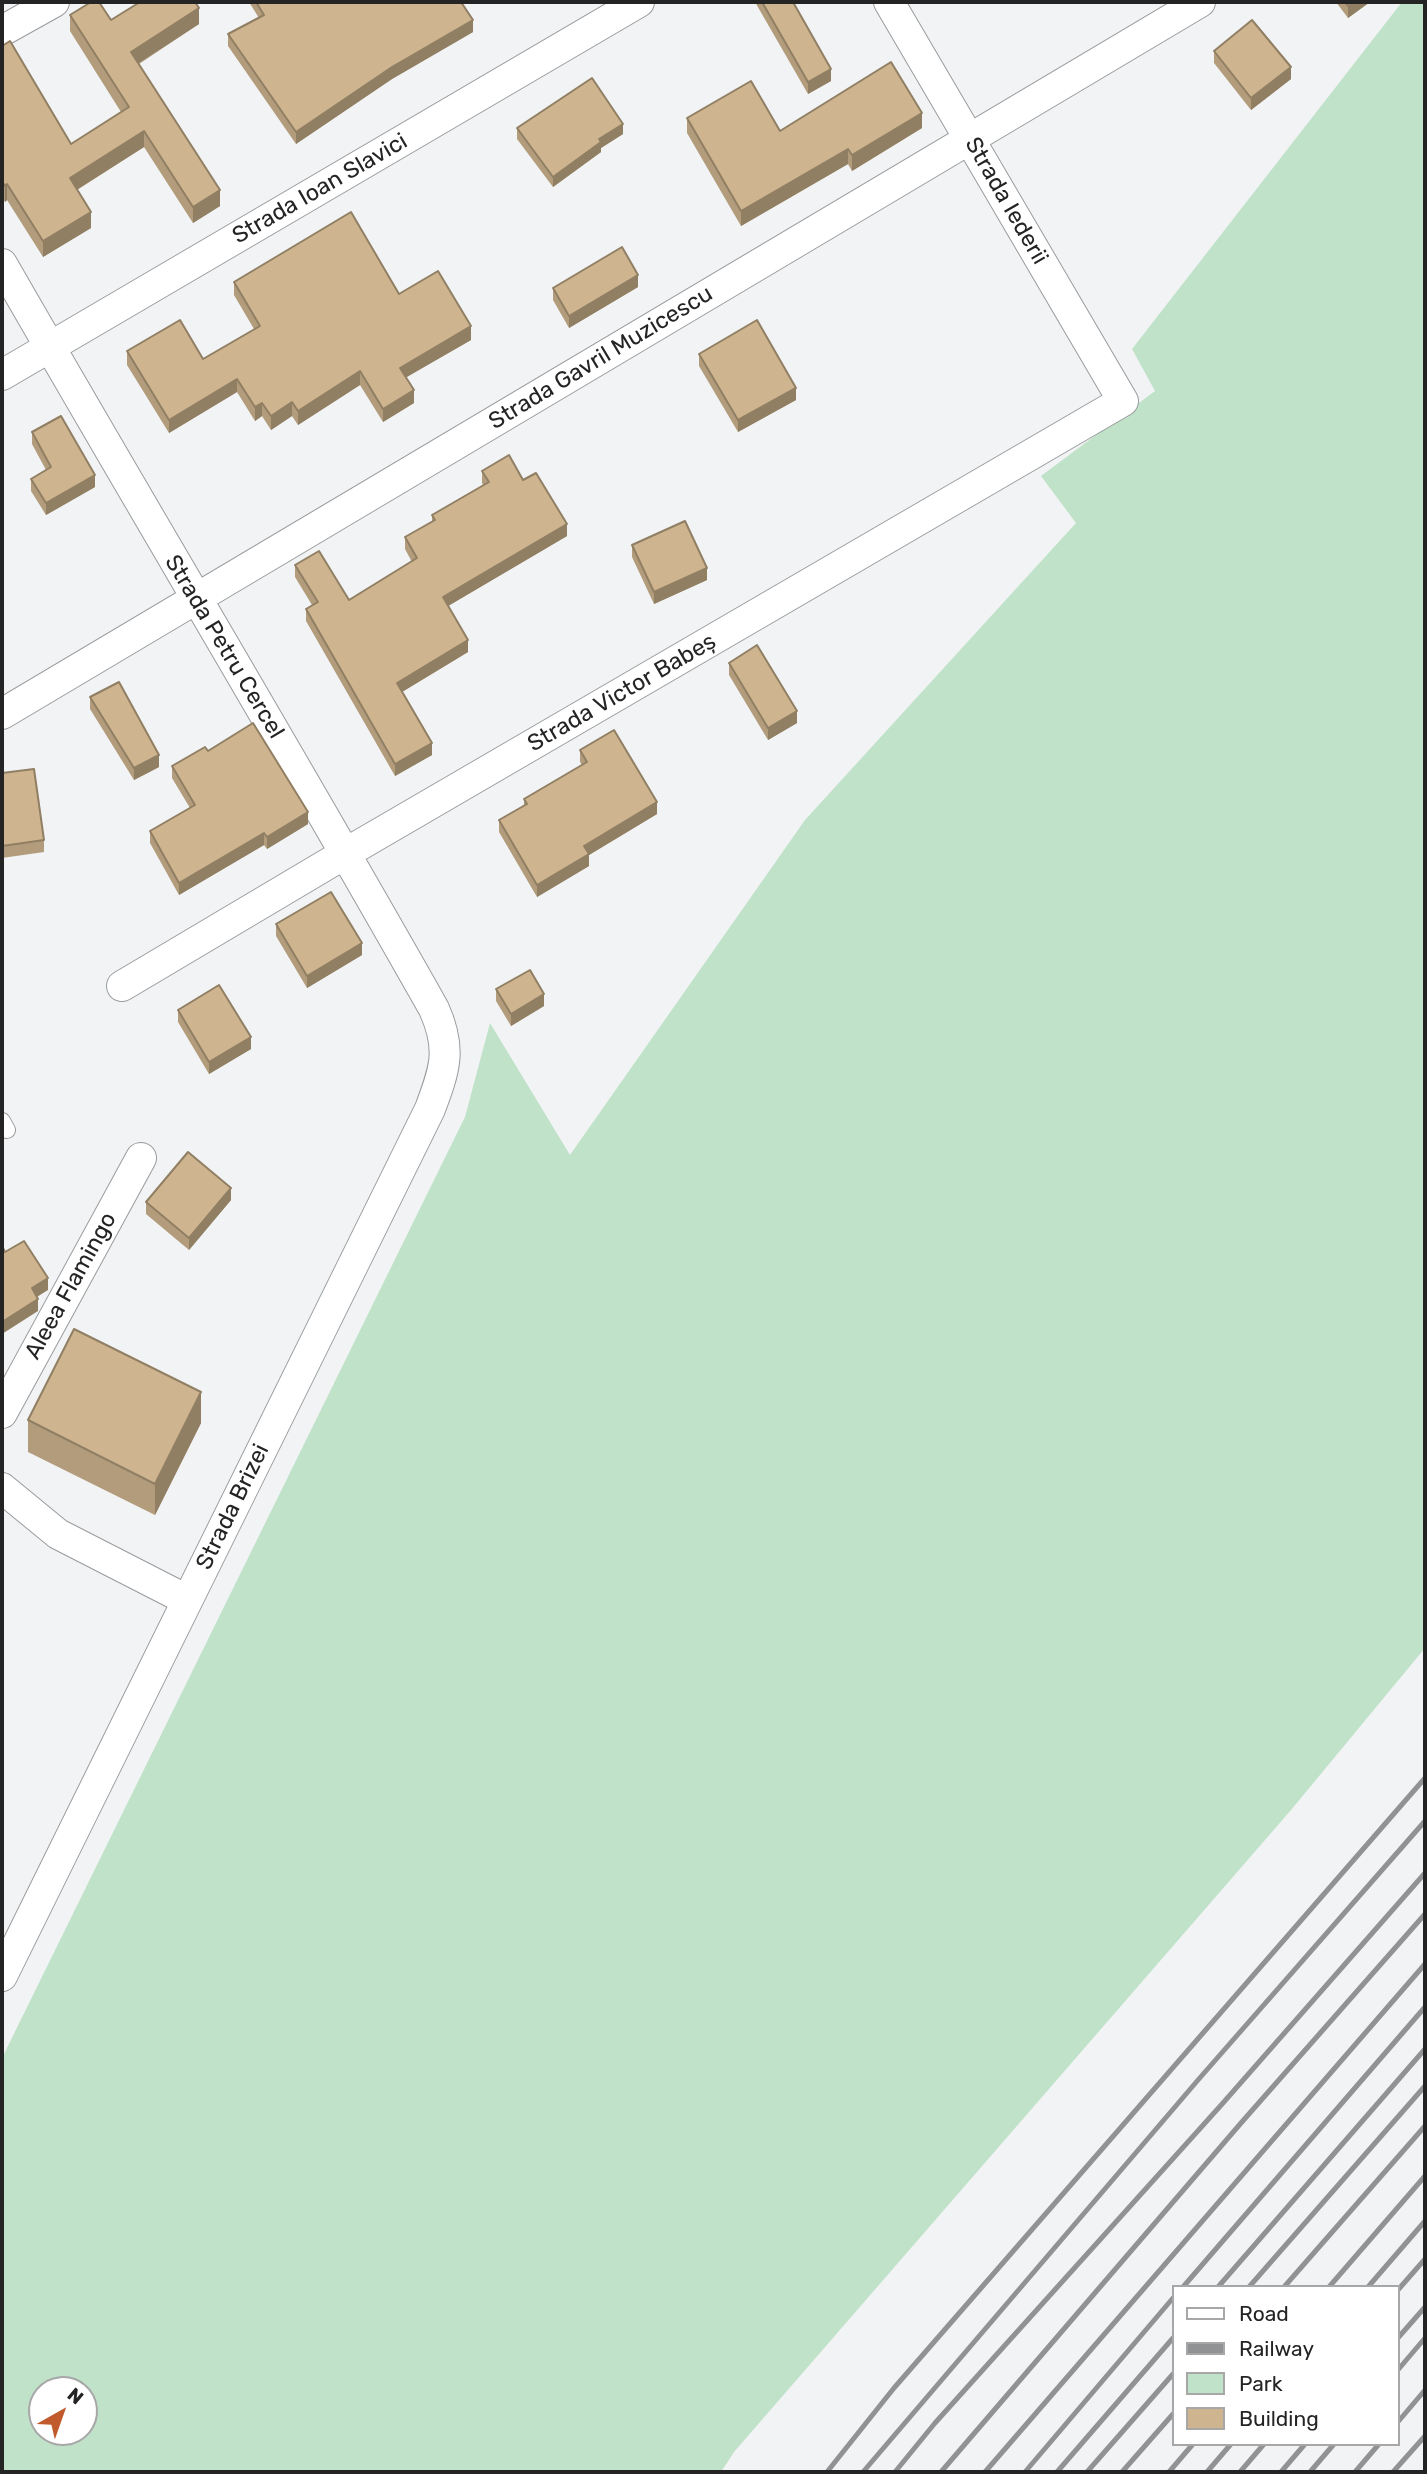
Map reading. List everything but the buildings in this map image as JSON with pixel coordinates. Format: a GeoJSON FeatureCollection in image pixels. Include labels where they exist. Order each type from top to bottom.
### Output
{"type":"FeatureCollection","features":[{"type":"Feature","properties":{"kind":"street"},"geometry":{"type":"LineString","coordinates":[[2,31],[54,2]]}},
{"type":"Feature","properties":{"kind":"street","name":"Strada Ioan Slavici"},"geometry":{"type":"LineString","coordinates":[[2,375],[639,2]]}},
{"type":"Feature","properties":{"kind":"street","name":"Strada Iederii"},"geometry":{"type":"LineString","coordinates":[[889,2],[1123,401]]}},
{"type":"Feature","properties":{"kind":"street","name":"Strada Gavril Muzicescu"},"geometry":{"type":"LineString","coordinates":[[2,714],[1200,2]]}},
{"type":"Feature","properties":{"kind":"street","name":"Strada Petru Cercel"},"geometry":{"type":"LineString","coordinates":[[2,264],[195,599],[346,853],[444,1031]]}},
{"type":"Feature","properties":{"kind":"street","name":"Strada Victor Babeș"},"geometry":{"type":"LineString","coordinates":[[122,986],[1123,401]]}},
{"type":"Feature","properties":{"kind":"street","name":"Strada Brizei"},"geometry":{"type":"LineString","coordinates":[[2,1976],[430,1108],[440,1081],[445,1054],[444,1031]]}},
{"type":"Feature","properties":{"kind":"street","name":"Aleea Flamingo"},"geometry":{"type":"LineString","coordinates":[[2,1413],[141,1158]]}},
{"type":"Feature","properties":{"kind":"street"},"geometry":{"type":"LineString","coordinates":[[2,1488],[58,1535],[187,1600]]}},
{"type":"Feature","properties":{"kind":"green space"},"geometry":{"type":"Polygon","coordinates":[[[1402,2],[1425,2],[1425,1648],[1291,1810],[734,2452],[721,2472],[2,2472],[2,2058],[465,1117],[490,1023],[570,1155],[805,820],[1076,523],[1041,476],[1155,391],[1132,349],[1402,2]]]}},
{"type":"Feature","properties":{"kind":"railway"},"geometry":{"type":"LineString","coordinates":[[827,2472],[894,2388],[1425,1778]]}},
{"type":"Feature","properties":{"kind":"railway"},"geometry":{"type":"LineString","coordinates":[[863,2472],[1198,2080],[1425,1821]]}},
{"type":"Feature","properties":{"kind":"railway"},"geometry":{"type":"LineString","coordinates":[[895,2472],[935,2423],[1223,2103],[1425,1873]]}},
{"type":"Feature","properties":{"kind":"railway"},"geometry":{"type":"LineString","coordinates":[[941,2472],[1425,1914]]}},
{"type":"Feature","properties":{"kind":"railway"},"geometry":{"type":"LineString","coordinates":[[985,2472],[1425,1964]]}},
{"type":"Feature","properties":{"kind":"railway"},"geometry":{"type":"LineString","coordinates":[[1185,2285],[1425,2007]]}},
{"type":"Feature","properties":{"kind":"railway"},"geometry":{"type":"LineString","coordinates":[[1220,2285],[1425,2049]]}},
{"type":"Feature","properties":{"kind":"railway"},"geometry":{"type":"LineString","coordinates":[[1251,2285],[1425,2086]]}},
{"type":"Feature","properties":{"kind":"railway"},"geometry":{"type":"LineString","coordinates":[[1286,2285],[1425,2126]]}},
{"type":"Feature","properties":{"kind":"railway"},"geometry":{"type":"LineString","coordinates":[[1331,2285],[1425,2176]]}},
{"type":"Feature","properties":{"kind":"railway"},"geometry":{"type":"LineString","coordinates":[[1370,2285],[1425,2221]]}},
{"type":"Feature","properties":{"kind":"railway"},"geometry":{"type":"LineString","coordinates":[[1399,2289],[1425,2259]]}},
{"type":"Feature","properties":{"kind":"railway"},"geometry":{"type":"LineString","coordinates":[[1025,2472],[1172,2299]]}},
{"type":"Feature","properties":{"kind":"railway"},"geometry":{"type":"LineString","coordinates":[[1399,2337],[1425,2307]]}},
{"type":"Feature","properties":{"kind":"railway"},"geometry":{"type":"LineString","coordinates":[[1399,2369],[1425,2338]]}},
{"type":"Feature","properties":{"kind":"railway"},"geometry":{"type":"LineString","coordinates":[[1057,2472],[1172,2339]]}},
{"type":"Feature","properties":{"kind":"railway"},"geometry":{"type":"LineString","coordinates":[[1087,2472],[1172,2375]]}},
{"type":"Feature","properties":{"kind":"railway"},"geometry":{"type":"LineString","coordinates":[[1399,2421],[1425,2390]]}},
{"type":"Feature","properties":{"kind":"railway"},"geometry":{"type":"LineString","coordinates":[[1122,2472],[1172,2415]]}},
{"type":"Feature","properties":{"kind":"railway"},"geometry":{"type":"LineString","coordinates":[[1393,2472],[1425,2436]]}},
{"type":"Feature","properties":{"kind":"railway"},"geometry":{"type":"LineString","coordinates":[[1169,2472],[1191,2446]]}},
{"type":"Feature","properties":{"kind":"railway"},"geometry":{"type":"LineString","coordinates":[[1207,2472],[1229,2446]]}},
{"type":"Feature","properties":{"kind":"railway"},"geometry":{"type":"LineString","coordinates":[[1240,2472],[1262,2446]]}},
{"type":"Feature","properties":{"kind":"railway"},"geometry":{"type":"LineString","coordinates":[[1281,2472],[1303,2446]]}},
{"type":"Feature","properties":{"kind":"railway"},"geometry":{"type":"LineString","coordinates":[[1310,2472],[1332,2446]]}},
{"type":"Feature","properties":{"kind":"railway"},"geometry":{"type":"LineString","coordinates":[[1355,2472],[1377,2446]]}}]}
